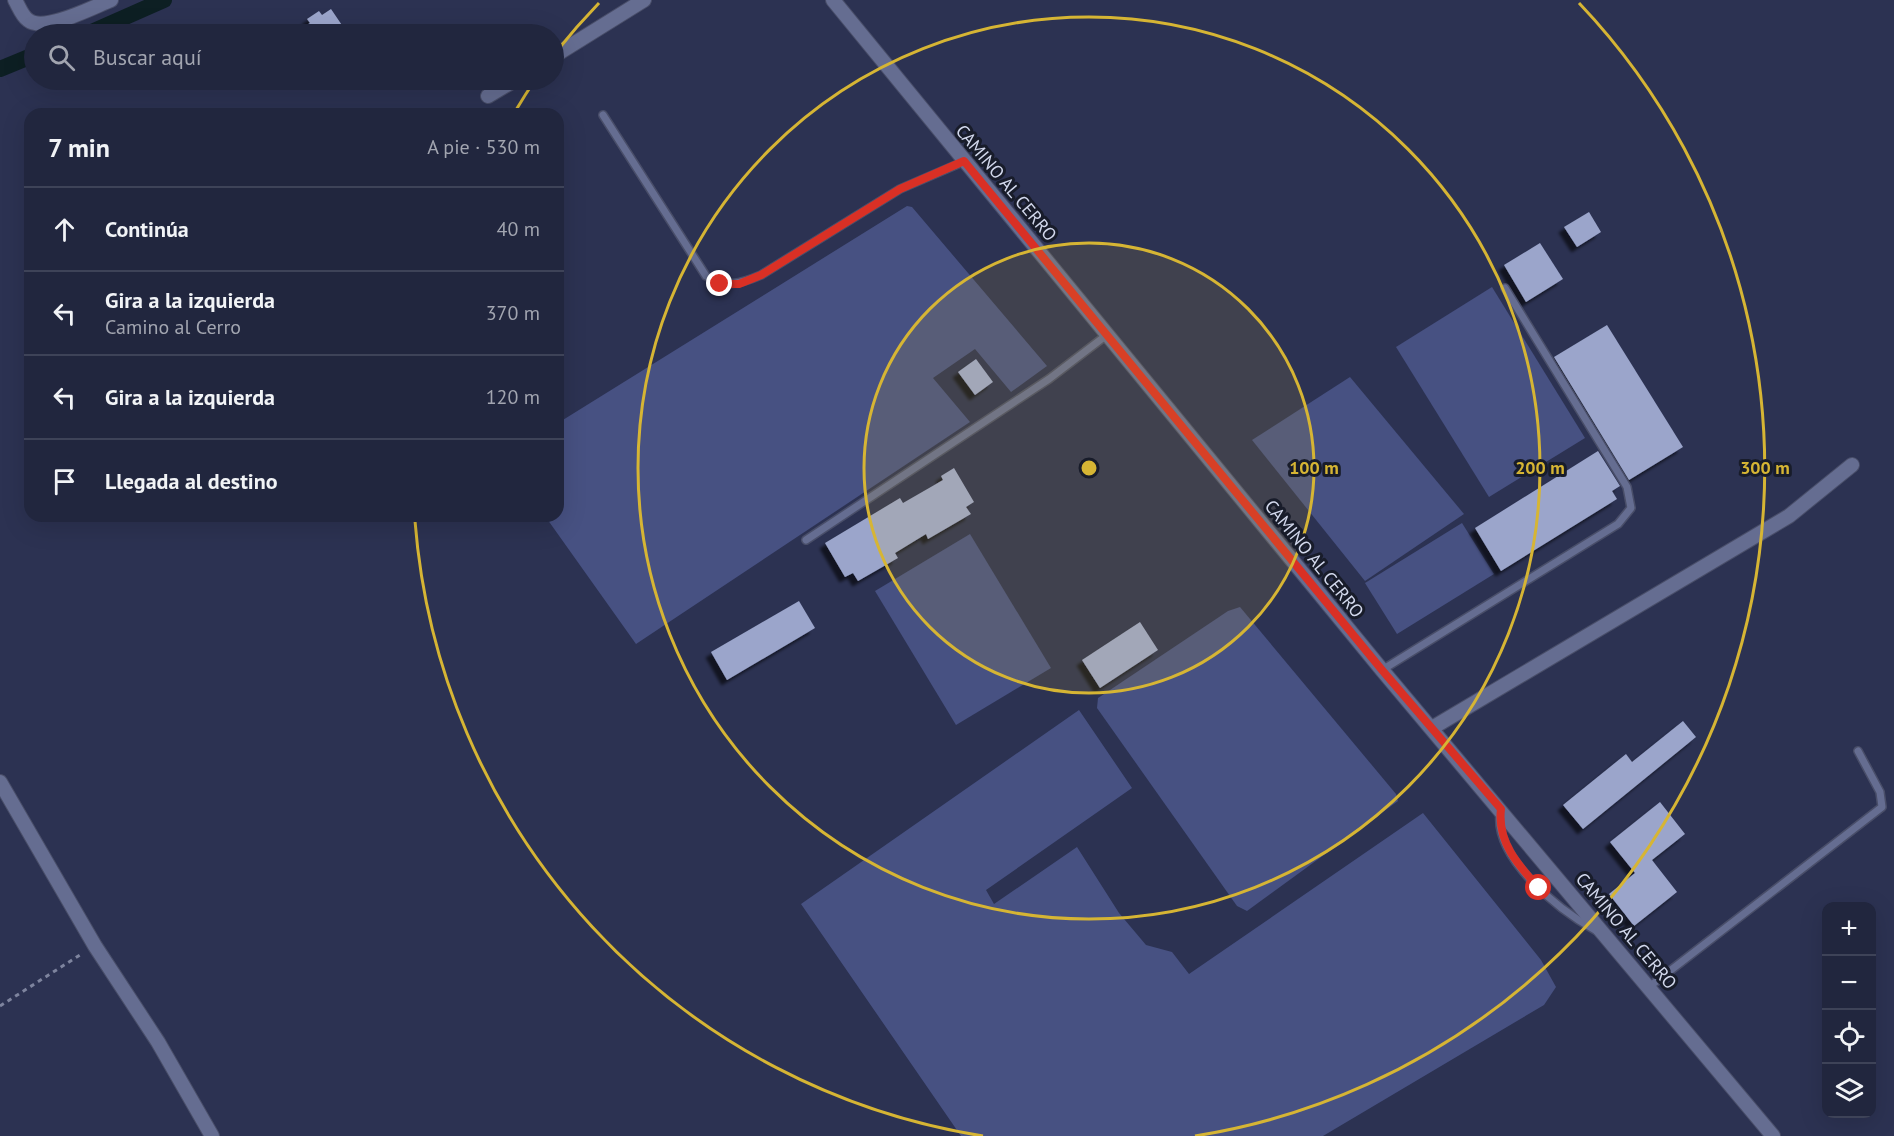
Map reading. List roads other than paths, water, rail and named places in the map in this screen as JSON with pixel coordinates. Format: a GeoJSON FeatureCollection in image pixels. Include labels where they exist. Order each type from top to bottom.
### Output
{"type":"FeatureCollection","features":[{"type":"Feature","properties":{"kind":"street"},"geometry":{"type":"LineString","coordinates":[[15,0],[29,21],[41,24]]}},
{"type":"Feature","properties":{"kind":"street"},"geometry":{"type":"LineString","coordinates":[[48,24],[111,0]]}},
{"type":"Feature","properties":{"kind":"street"},"geometry":{"type":"LineString","coordinates":[[564,50],[644,0]]}},
{"type":"Feature","properties":{"kind":"street","name":"CAMINO AL CERRO"},"geometry":{"type":"LineString","coordinates":[[833,0],[1382,670],[1501,809],[1773,1136]]}},
{"type":"Feature","properties":{"kind":"street"},"geometry":{"type":"LineString","coordinates":[[488,96],[498,90]]}},
{"type":"Feature","properties":{"kind":"street"},"geometry":{"type":"LineString","coordinates":[[1432,728],[1789,516],[1852,465]]}},
{"type":"Feature","properties":{"kind":"street"},"geometry":{"type":"LineString","coordinates":[[0,782],[95,946],[158,1042],[212,1136]]}},
{"type":"Feature","properties":{"kind":"lane"},"geometry":{"type":"LineString","coordinates":[[603,115],[706,276],[720,284],[739,284],[761,275],[900,189],[964,161]]}},
{"type":"Feature","properties":{"kind":"lane"},"geometry":{"type":"LineString","coordinates":[[1382,670],[1618,524],[1630,508],[1627,487],[1505,288]]}},
{"type":"Feature","properties":{"kind":"lane"},"geometry":{"type":"LineString","coordinates":[[806,540],[1049,379],[1108,334]]}},
{"type":"Feature","properties":{"kind":"lane"},"geometry":{"type":"LineString","coordinates":[[1650,987],[1882,807],[1882,797],[1858,750]]}},
{"type":"Feature","properties":{"kind":"lane"},"geometry":{"type":"LineString","coordinates":[[1501,809],[1502,836],[1529,876],[1557,903],[1608,937]]}},
{"type":"Feature","properties":{"kind":"waterway"},"geometry":{"type":"LineString","coordinates":[[110,24],[164,0]]}},
{"type":"Feature","properties":{"kind":"waterway"},"geometry":{"type":"LineString","coordinates":[[0,69],[24,59]]}}]}
